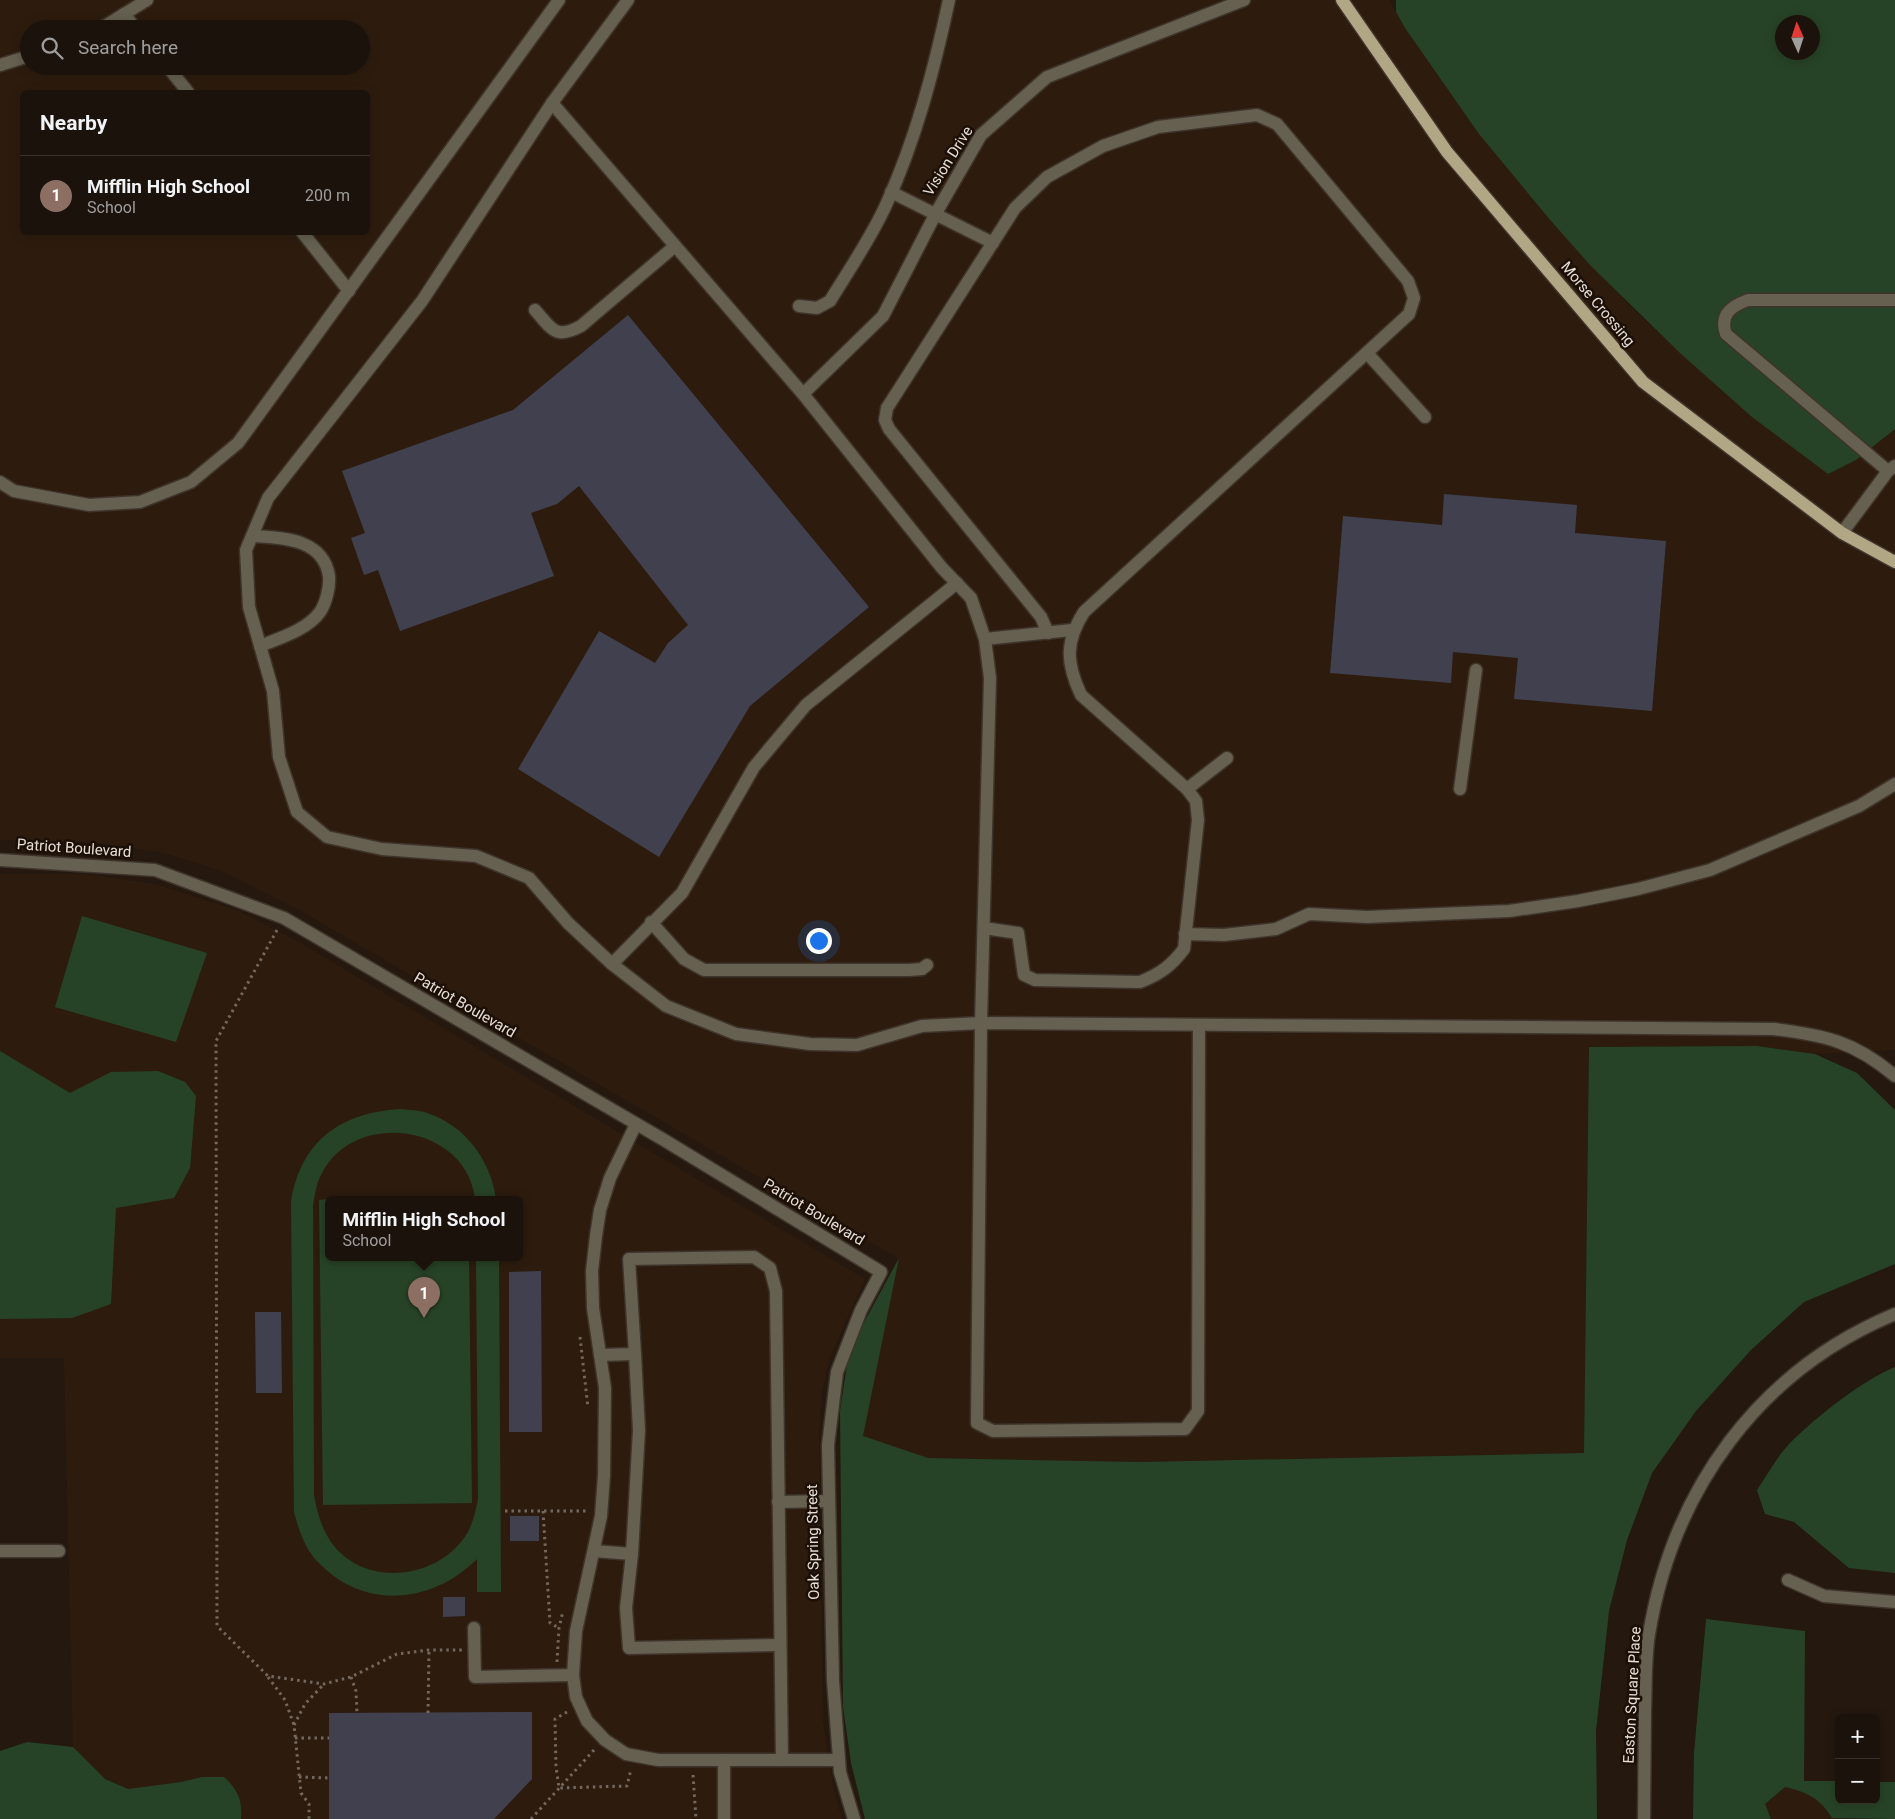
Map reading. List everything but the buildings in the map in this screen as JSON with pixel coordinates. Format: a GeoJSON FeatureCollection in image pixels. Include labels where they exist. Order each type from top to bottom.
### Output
{"type":"FeatureCollection","features":[{"type":"Feature","properties":{"kind":"main road","name":"Morse Crossing"},"geometry":{"type":"LineString","coordinates":[[1342,0],[1447,152],[1643,382],[1842,533],[1895,562]]}},
{"type":"Feature","properties":{"kind":"street"},"geometry":{"type":"LineString","coordinates":[[114,20],[147,0]]}},
{"type":"Feature","properties":{"kind":"street"},"geometry":{"type":"LineString","coordinates":[[0,482],[14,491],[89,505],[140,502],[191,482],[238,443],[558,0]]}},
{"type":"Feature","properties":{"kind":"street"},"geometry":{"type":"LineString","coordinates":[[628,0],[552,103],[422,301],[268,498],[246,550],[249,606],[273,691],[279,757],[296,812],[327,837],[382,849],[476,856],[529,878],[568,923],[612,964],[666,1006],[736,1034],[810,1044],[857,1045],[922,1026],[981,1023],[1774,1028],[1810,1033],[1843,1042],[1878,1062],[1895,1076]]}},
{"type":"Feature","properties":{"kind":"street"},"geometry":{"type":"LineString","coordinates":[[799,306],[817,308],[830,301],[885,207],[916,132],[937,56],[949,0]]}},
{"type":"Feature","properties":{"kind":"street","name":"Vision Drive"},"geometry":{"type":"LineString","coordinates":[[803,394],[883,316],[936,213],[981,135],[1047,78],[1244,0]]}},
{"type":"Feature","properties":{"kind":"street"},"geometry":{"type":"LineString","coordinates":[[124,14],[129,20]]}},
{"type":"Feature","properties":{"kind":"street"},"geometry":{"type":"LineString","coordinates":[[0,65],[20,59]]}},
{"type":"Feature","properties":{"kind":"street"},"geometry":{"type":"LineString","coordinates":[[174,75],[186,90]]}},
{"type":"Feature","properties":{"kind":"street"},"geometry":{"type":"LineString","coordinates":[[552,103],[803,394],[971,598],[985,639],[990,684],[981,1023],[977,1423],[994,1431],[1185,1429],[1198,1411],[1199,1025]]}},
{"type":"Feature","properties":{"kind":"street"},"geometry":{"type":"LineString","coordinates":[[984,928],[1018,933],[1024,975],[1035,980],[1140,982],[1156,976],[1171,965],[1184,949],[1198,820],[1196,801],[1187,789],[1081,695],[1071,674],[1072,630],[1084,612],[1409,314],[1414,298],[1408,281],[1277,124],[1257,115],[1158,127],[1103,146],[1047,177],[1015,208],[887,408],[886,420],[889,429],[1040,617],[1048,633]]}},
{"type":"Feature","properties":{"kind":"street"},"geometry":{"type":"LineString","coordinates":[[891,192],[993,243]]}},
{"type":"Feature","properties":{"kind":"street"},"geometry":{"type":"LineString","coordinates":[[304,235],[349,291]]}},
{"type":"Feature","properties":{"kind":"street"},"geometry":{"type":"LineString","coordinates":[[535,310],[551,328],[559,333],[568,333],[581,326],[675,246]]}},
{"type":"Feature","properties":{"kind":"street"},"geometry":{"type":"LineString","coordinates":[[1842,533],[1891,469],[1726,334],[1723,326],[1726,313],[1734,306],[1748,300],[1895,300]]}},
{"type":"Feature","properties":{"kind":"street"},"geometry":{"type":"LineString","coordinates":[[1367,353],[1424,417]]}},
{"type":"Feature","properties":{"kind":"street"},"geometry":{"type":"LineString","coordinates":[[252,536],[288,538],[318,551],[327,566],[329,582],[327,596],[320,612],[305,626],[260,646]]}},
{"type":"Feature","properties":{"kind":"street"},"geometry":{"type":"LineString","coordinates":[[612,964],[651,922],[682,893],[754,767],[806,705],[957,583]]}},
{"type":"Feature","properties":{"kind":"street"},"geometry":{"type":"LineString","coordinates":[[985,639],[1072,630]]}},
{"type":"Feature","properties":{"kind":"street"},"geometry":{"type":"LineString","coordinates":[[1460,789],[1476,670]]}},
{"type":"Feature","properties":{"kind":"street"},"geometry":{"type":"LineString","coordinates":[[1187,789],[1227,758]]}},
{"type":"Feature","properties":{"kind":"street"},"geometry":{"type":"LineString","coordinates":[[1185,934],[1224,935],[1276,929],[1310,914],[1367,917],[1509,911],[1578,901],[1638,889],[1710,870],[1859,806],[1895,784]]}},
{"type":"Feature","properties":{"kind":"street","name":"Patriot Boulevard"},"geometry":{"type":"LineString","coordinates":[[0,860],[154,870],[284,918],[636,1124],[881,1272]]}},
{"type":"Feature","properties":{"kind":"street"},"geometry":{"type":"LineString","coordinates":[[651,922],[684,959],[704,970],[909,970],[922,969],[927,965]]}},
{"type":"Feature","properties":{"kind":"street"},"geometry":{"type":"LineString","coordinates":[[636,1124],[610,1178],[600,1210],[592,1271],[594,1308],[604,1388],[604,1476],[601,1516],[576,1631],[573,1675],[576,1697],[587,1721],[605,1740],[626,1754],[658,1760],[839,1760]]}},
{"type":"Feature","properties":{"kind":"street"},"geometry":{"type":"LineString","coordinates":[[780,1645],[629,1648],[626,1608],[632,1554],[639,1430],[629,1259],[754,1257],[770,1268],[776,1291],[782,1760]]}},
{"type":"Feature","properties":{"kind":"street","name":"Oak Spring Street"},"geometry":{"type":"LineString","coordinates":[[854,1819],[840,1772],[833,1680],[828,1445],[837,1372],[861,1310],[881,1272]]}},
{"type":"Feature","properties":{"kind":"street","name":"Easton Square Place"},"geometry":{"type":"LineString","coordinates":[[1644,1819],[1648,1636],[1670,1548],[1692,1500],[1715,1460],[1746,1420],[1779,1388],[1819,1355],[1875,1322],[1895,1314]]}},
{"type":"Feature","properties":{"kind":"street"},"geometry":{"type":"LineString","coordinates":[[600,1355],[635,1354]]}},
{"type":"Feature","properties":{"kind":"street"},"geometry":{"type":"LineString","coordinates":[[778,1502],[828,1501]]}},
{"type":"Feature","properties":{"kind":"street"},"geometry":{"type":"LineString","coordinates":[[0,1551],[59,1551]]}},
{"type":"Feature","properties":{"kind":"street"},"geometry":{"type":"LineString","coordinates":[[594,1551],[632,1554]]}},
{"type":"Feature","properties":{"kind":"street"},"geometry":{"type":"LineString","coordinates":[[1788,1580],[1824,1596],[1895,1602]]}},
{"type":"Feature","properties":{"kind":"street"},"geometry":{"type":"LineString","coordinates":[[474,1628],[475,1676],[573,1675]]}},
{"type":"Feature","properties":{"kind":"street"},"geometry":{"type":"LineString","coordinates":[[724,1761],[724,1819]]}},
{"type":"Feature","properties":{"kind":"path"},"geometry":{"type":"LineString","coordinates":[[284,918],[216,1041],[217,1626],[268,1676],[285,1700],[294,1725],[301,1793],[309,1804],[309,1819]]}},
{"type":"Feature","properties":{"kind":"path"},"geometry":{"type":"LineString","coordinates":[[505,1511],[586,1511]]}},
{"type":"Feature","properties":{"kind":"path"},"geometry":{"type":"LineString","coordinates":[[543,1511],[550,1623],[559,1628]]}},
{"type":"Feature","properties":{"kind":"path"},"geometry":{"type":"LineString","coordinates":[[268,1676],[324,1684],[351,1677],[397,1654],[429,1650],[475,1651]]}},
{"type":"Feature","properties":{"kind":"path"},"geometry":{"type":"LineString","coordinates":[[428,1713],[429,1650]]}},
{"type":"Feature","properties":{"kind":"path"},"geometry":{"type":"LineString","coordinates":[[351,1677],[356,1691],[357,1713]]}},
{"type":"Feature","properties":{"kind":"path"},"geometry":{"type":"LineString","coordinates":[[294,1725],[305,1704],[324,1684]]}},
{"type":"Feature","properties":{"kind":"path"},"geometry":{"type":"LineString","coordinates":[[559,1788],[556,1767],[555,1719],[566,1712]]}},
{"type":"Feature","properties":{"kind":"path"},"geometry":{"type":"LineString","coordinates":[[295,1738],[329,1738]]}},
{"type":"Feature","properties":{"kind":"path"},"geometry":{"type":"LineString","coordinates":[[531,1819],[594,1750]]}},
{"type":"Feature","properties":{"kind":"path"},"geometry":{"type":"LineString","coordinates":[[559,1788],[628,1786],[631,1768]]}},
{"type":"Feature","properties":{"kind":"path"},"geometry":{"type":"LineString","coordinates":[[300,1777],[329,1778]]}},
{"type":"Feature","properties":{"kind":"shaded area"},"geometry":{"type":"Polygon","coordinates":[[[0,0],[1389,0],[1405,28],[1479,134],[1551,221],[1638,314],[1752,417],[1828,474],[1856,460],[1895,429],[1895,1050],[1815,1054],[1757,1046],[1589,1047],[1584,1453],[1141,1462],[928,1458],[862,1436],[898,1258],[299,910],[222,871],[165,853],[94,842],[0,840],[0,0]]]}},
{"type":"Feature","properties":{"kind":"shaded area"},"geometry":{"type":"Polygon","coordinates":[[[0,874],[84,874],[155,884],[237,910],[299,942],[865,1279],[830,1357],[822,1392],[819,1433],[823,1721],[833,1786],[842,1819],[241,1819],[242,1807],[202,1777],[181,1782],[128,1789],[105,1779],[73,1747],[64,1358],[0,1358],[0,874]]]}},
{"type":"Feature","properties":{"kind":"shaded area"},"geometry":{"type":"Polygon","coordinates":[[[1785,1787],[1807,1792],[1825,1805],[1832,1818],[1858,1819],[1771,1819],[1765,1804],[1785,1787]]]}},
{"type":"Feature","properties":{"kind":"green space"},"geometry":{"type":"Polygon","coordinates":[[[1396,0],[1895,0],[1895,429],[1856,460],[1828,474],[1752,417],[1680,353],[1591,266],[1479,134],[1405,28],[1396,12],[1396,0]]]}},
{"type":"Feature","properties":{"kind":"green space"},"geometry":{"type":"Polygon","coordinates":[[[82,916],[207,953],[176,1042],[55,1007],[82,916]]]}},
{"type":"Feature","properties":{"kind":"green space"},"geometry":{"type":"Polygon","coordinates":[[[1757,1046],[1815,1054],[1857,1073],[1895,1110],[1895,1264],[1804,1302],[1751,1350],[1696,1411],[1652,1473],[1627,1540],[1609,1611],[1596,1731],[1597,1819],[865,1819],[851,1763],[843,1707],[840,1411],[847,1365],[861,1328],[899,1258],[863,1436],[928,1458],[1141,1462],[1584,1453],[1589,1047],[1757,1046]]]}},
{"type":"Feature","properties":{"kind":"green space"},"geometry":{"type":"Polygon","coordinates":[[[0,1051],[70,1093],[111,1072],[158,1071],[185,1082],[196,1096],[190,1168],[174,1198],[116,1208],[111,1304],[72,1318],[0,1319],[0,1051]]]}},
{"type":"Feature","properties":{"kind":"green space"},"geometry":{"type":"Polygon","coordinates":[[[400,1109],[424,1112],[453,1126],[474,1146],[482,1158],[495,1196],[474,1196],[467,1174],[452,1154],[431,1141],[407,1134],[382,1133],[357,1140],[336,1154],[321,1175],[313,1205],[314,1495],[318,1513],[331,1542],[345,1557],[362,1567],[381,1572],[401,1573],[421,1569],[439,1560],[455,1548],[468,1532],[478,1499],[476,1261],[499,1261],[501,1592],[477,1592],[477,1559],[459,1574],[440,1585],[420,1592],[399,1595],[378,1594],[357,1589],[337,1578],[314,1558],[303,1539],[294,1512],[291,1202],[296,1180],[314,1146],[342,1124],[359,1116],[400,1109]]]}},
{"type":"Feature","properties":{"kind":"green space"},"geometry":{"type":"Polygon","coordinates":[[[325,1199],[325,1261],[469,1261],[472,1503],[323,1505],[319,1200],[325,1199]]]}},
{"type":"Feature","properties":{"kind":"green space"},"geometry":{"type":"Polygon","coordinates":[[[1895,1367],[1895,1573],[1849,1568],[1794,1522],[1765,1514],[1757,1490],[1782,1453],[1801,1432],[1855,1390],[1895,1367]]]}},
{"type":"Feature","properties":{"kind":"green space"},"geometry":{"type":"Polygon","coordinates":[[[1706,1619],[1805,1631],[1804,1781],[1835,1781],[1835,1804],[1880,1804],[1880,1782],[1895,1782],[1895,1819],[1832,1818],[1828,1811],[1813,1797],[1785,1787],[1765,1804],[1771,1819],[1693,1819],[1694,1753],[1706,1619]]]}},
{"type":"Feature","properties":{"kind":"green space"},"geometry":{"type":"Polygon","coordinates":[[[27,1742],[73,1747],[105,1779],[128,1789],[181,1782],[202,1777],[224,1777],[238,1795],[241,1806],[241,1819],[0,1819],[0,1751],[27,1742]]]}},
{"type":"Feature","properties":{"kind":"place","name":"Mifflin High School"},"geometry":{"type":"Point","coordinates":[424,1318]}}]}
